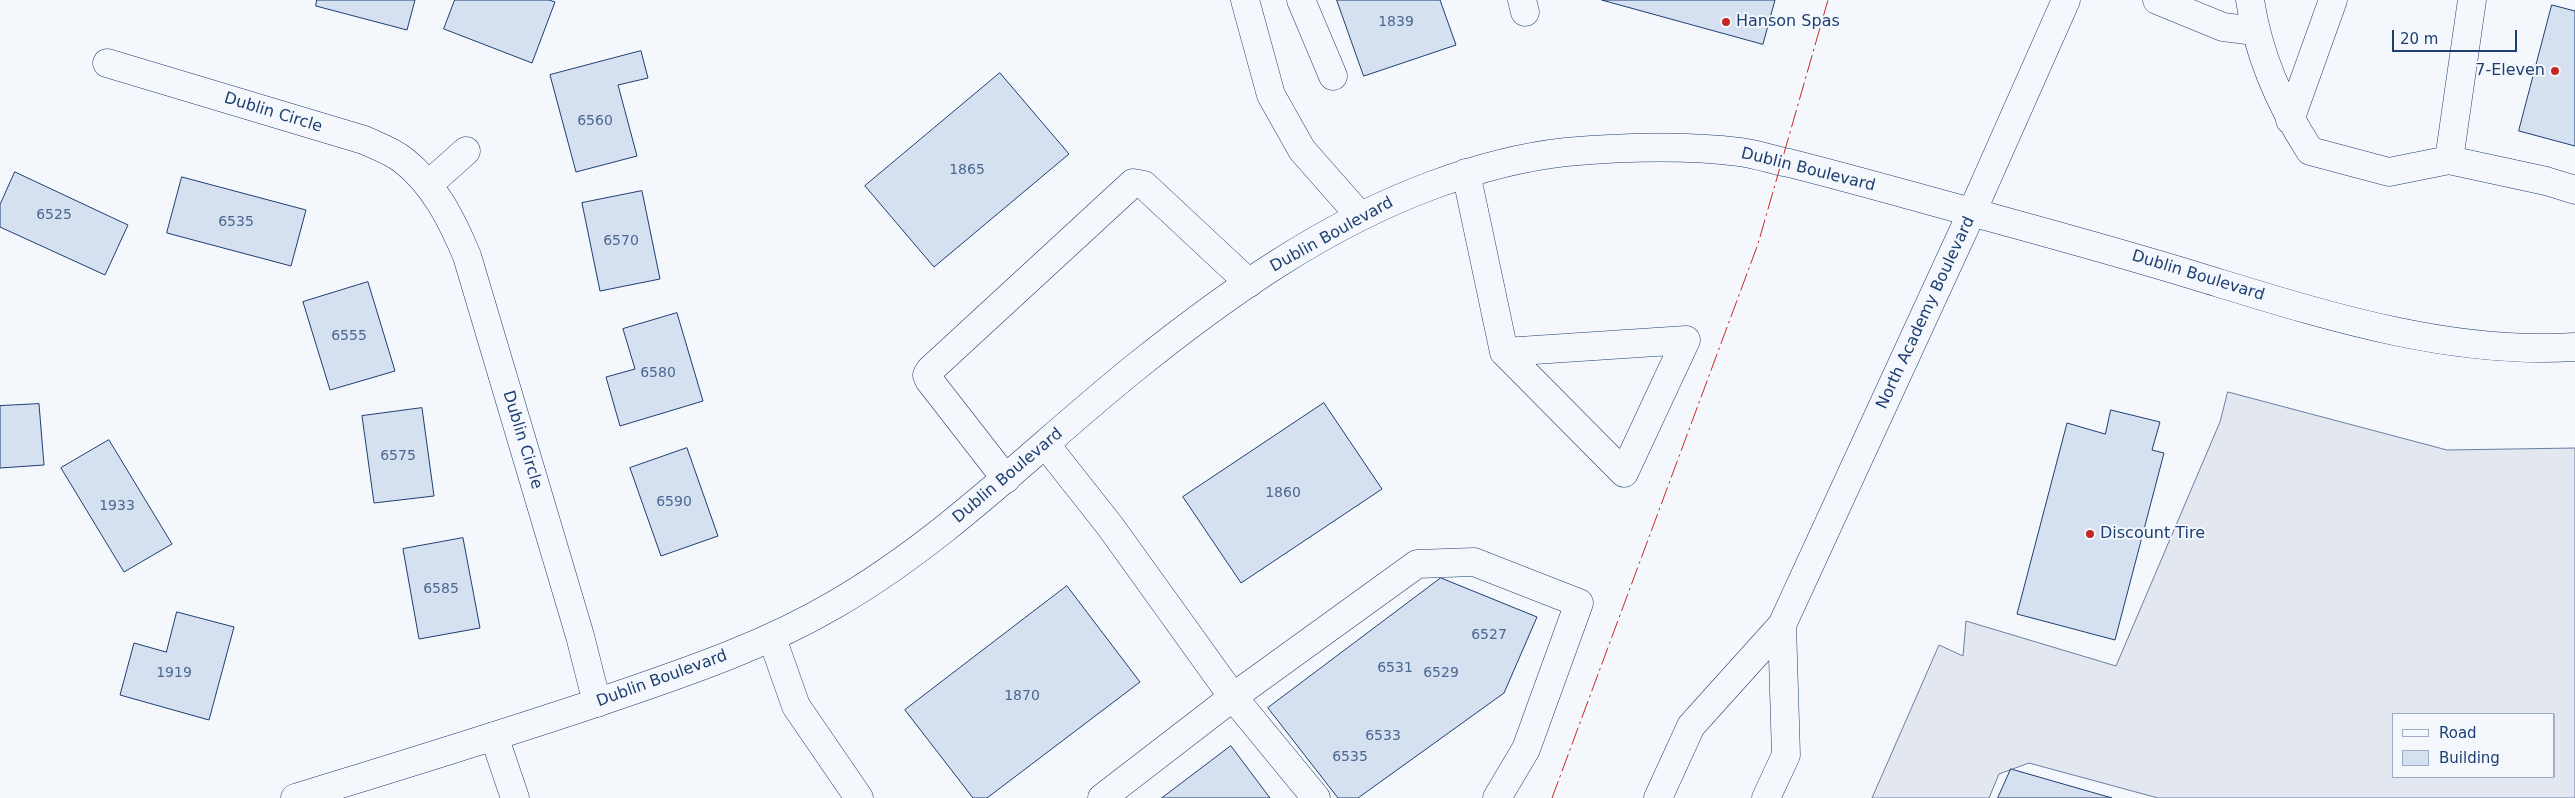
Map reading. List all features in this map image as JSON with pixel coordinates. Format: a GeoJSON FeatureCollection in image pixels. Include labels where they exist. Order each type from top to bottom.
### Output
{"type":"FeatureCollection","features":[{"type":"Feature","properties":{"kind":"main road"},"geometry":{"type":"LineString","coordinates":[[1245,0],[1271,95],[1302,150],[1360,216]]}},
{"type":"Feature","properties":{"kind":"main road"},"geometry":{"type":"LineString","coordinates":[[1301,0],[1333,76]]}},
{"type":"Feature","properties":{"kind":"main road","name":"North Academy Boulevard"},"geometry":{"type":"LineString","coordinates":[[1658,798],[1690,726],[1782,624],[1972,212],[2066,0]]}},
{"type":"Feature","properties":{"kind":"main road"},"geometry":{"type":"LineString","coordinates":[[2157,0],[2223,27],[2255,31]]}},
{"type":"Feature","properties":{"kind":"main road"},"geometry":{"type":"LineString","coordinates":[[2250,0],[2255,31],[2290,120],[2310,151],[2389,172],[2449,160],[2546,180],[2575,190]]}},
{"type":"Feature","properties":{"kind":"main road"},"geometry":{"type":"LineString","coordinates":[[2290,120],[2333,0]]}},
{"type":"Feature","properties":{"kind":"main road"},"geometry":{"type":"LineString","coordinates":[[2449,160],[2472,0]]}},
{"type":"Feature","properties":{"kind":"main road","name":"Dublin Circle"},"geometry":{"type":"LineString","coordinates":[[107,63],[364,140],[402,159],[428,185],[451,217],[467,256],[578,627],[597,703]]}},
{"type":"Feature","properties":{"kind":"main road","name":"Dublin Boulevard"},"geometry":{"type":"LineString","coordinates":[[295,798],[597,703],[710,664],[772,638],[829,609],[908,558],[1006,479],[1136,367],[1249,283],[1306,246],[1391,200],[1483,167],[1559,153],[1644,148],[1742,152],[2112,250],[2269,298],[2403,334],[2467,343],[2550,348],[2575,347]]}},
{"type":"Feature","properties":{"kind":"main road"},"geometry":{"type":"LineString","coordinates":[[428,185],[466,151]]}},
{"type":"Feature","properties":{"kind":"main road"},"geometry":{"type":"LineString","coordinates":[[1466,173],[1504,352],[1624,473],[1686,340],[1504,352]]}},
{"type":"Feature","properties":{"kind":"main road"},"geometry":{"type":"LineString","coordinates":[[1006,479],[927,375],[930,370],[1133,183],[1144,185],[1249,283]]}},
{"type":"Feature","properties":{"kind":"main road"},"geometry":{"type":"LineString","coordinates":[[1046,445],[1110,526],[1233,697],[1316,798]]}},
{"type":"Feature","properties":{"kind":"main road"},"geometry":{"type":"LineString","coordinates":[[1102,798],[1233,697],[1417,564],[1474,562],[1579,603],[1526,749],[1497,798]]}},
{"type":"Feature","properties":{"kind":"main road","name":"North Academy Boulevard"},"geometry":{"type":"LineString","coordinates":[[1766,798],[1786,755],[1782,624]]}},
{"type":"Feature","properties":{"kind":"main road"},"geometry":{"type":"LineString","coordinates":[[772,638],[796,706],[860,798]]}},
{"type":"Feature","properties":{"kind":"main road"},"geometry":{"type":"LineString","coordinates":[[494,736],[514,798]]}},
{"type":"Feature","properties":{"kind":"shaded area"},"geometry":{"type":"Polygon","coordinates":[[[2228,392],[2447,450],[2575,448],[2575,798],[2158,798],[2029,763],[1999,774],[1989,798],[1872,798],[1939,645],[1963,656],[1966,621],[2116,666],[2220,422],[2228,392]]]}},
{"type":"Feature","properties":{"kind":"building"},"geometry":{"type":"Polygon","coordinates":[[[317,0],[415,0],[407,30],[316,6],[317,0]]]}},
{"type":"Feature","properties":{"kind":"building"},"geometry":{"type":"Polygon","coordinates":[[[455,0],[549,0],[555,2],[532,63],[444,29],[455,0]]]}},
{"type":"Feature","properties":{"kind":"building"},"geometry":{"type":"Polygon","coordinates":[[[1337,0],[1440,0],[1456,45],[1364,76],[1337,0]]]}},
{"type":"Feature","properties":{"kind":"building","name":"Hanson Spas"},"geometry":{"type":"Polygon","coordinates":[[[1602,0],[1775,0],[1763,44],[1602,0]]]}},
{"type":"Feature","properties":{"kind":"building","name":"7-Eleven"},"geometry":{"type":"Polygon","coordinates":[[[2552,5],[2575,11],[2575,146],[2519,131],[2552,5]]]}},
{"type":"Feature","properties":{"kind":"building"},"geometry":{"type":"Polygon","coordinates":[[[641,51],[648,78],[618,85],[637,156],[576,172],[550,75],[641,51]]]}},
{"type":"Feature","properties":{"kind":"building"},"geometry":{"type":"Polygon","coordinates":[[[1000,73],[1069,154],[934,267],[865,186],[1000,73]]]}},
{"type":"Feature","properties":{"kind":"building"},"geometry":{"type":"Polygon","coordinates":[[[15,172],[128,225],[105,275],[0,227],[0,205],[15,172]]]}},
{"type":"Feature","properties":{"kind":"building"},"geometry":{"type":"Polygon","coordinates":[[[182,177],[306,210],[291,266],[167,233],[182,177]]]}},
{"type":"Feature","properties":{"kind":"building"},"geometry":{"type":"Polygon","coordinates":[[[642,191],[660,279],[600,291],[582,203],[642,191]]]}},
{"type":"Feature","properties":{"kind":"building"},"geometry":{"type":"Polygon","coordinates":[[[368,282],[395,371],[330,390],[303,302],[368,282]]]}},
{"type":"Feature","properties":{"kind":"building"},"geometry":{"type":"Polygon","coordinates":[[[677,313],[703,401],[620,426],[606,377],[635,369],[623,329],[677,313]]]}},
{"type":"Feature","properties":{"kind":"building"},"geometry":{"type":"Polygon","coordinates":[[[1324,403],[1382,489],[1241,583],[1183,497],[1324,403]]]}},
{"type":"Feature","properties":{"kind":"building"},"geometry":{"type":"Polygon","coordinates":[[[39,404],[44,465],[0,468],[0,406],[39,404]]]}},
{"type":"Feature","properties":{"kind":"building"},"geometry":{"type":"Polygon","coordinates":[[[422,408],[434,496],[374,503],[362,416],[422,408]]]}},
{"type":"Feature","properties":{"kind":"building","name":"Discount Tire"},"geometry":{"type":"Polygon","coordinates":[[[2111,410],[2160,422],[2152,450],[2164,453],[2115,640],[2017,614],[2067,423],[2105,434],[2111,410]]]}},
{"type":"Feature","properties":{"kind":"building"},"geometry":{"type":"Polygon","coordinates":[[[109,440],[172,544],[124,572],[61,468],[109,440]]]}},
{"type":"Feature","properties":{"kind":"building"},"geometry":{"type":"Polygon","coordinates":[[[687,448],[718,536],[661,556],[630,468],[687,448]]]}},
{"type":"Feature","properties":{"kind":"building"},"geometry":{"type":"Polygon","coordinates":[[[463,538],[480,628],[419,639],[403,549],[463,538]]]}},
{"type":"Feature","properties":{"kind":"building"},"geometry":{"type":"Polygon","coordinates":[[[1441,578],[1537,617],[1504,693],[1358,798],[1338,798],[1268,708],[1441,578]]]}},
{"type":"Feature","properties":{"kind":"building"},"geometry":{"type":"Polygon","coordinates":[[[1067,586],[1140,682],[987,798],[973,798],[905,710],[1067,586]]]}},
{"type":"Feature","properties":{"kind":"building"},"geometry":{"type":"Polygon","coordinates":[[[177,612],[234,627],[209,720],[120,695],[134,643],[166,652],[177,612]]]}},
{"type":"Feature","properties":{"kind":"building"},"geometry":{"type":"Polygon","coordinates":[[[1231,746],[1270,798],[1162,798],[1231,746]]]}},
{"type":"Feature","properties":{"kind":"building"},"geometry":{"type":"Polygon","coordinates":[[[2011,769],[2112,798],[1998,798],[2011,769]]]}},
{"type":"Feature","properties":{"kind":"power"},"geometry":{"type":"LineString","coordinates":[[1552,798],[1758,244],[1828,0]]}},
{"type":"Feature","properties":{"kind":"place","name":"Hanson Spas"},"geometry":{"type":"Point","coordinates":[1726,22]}},
{"type":"Feature","properties":{"kind":"place","name":"7-Eleven"},"geometry":{"type":"Point","coordinates":[2555,71]}},
{"type":"Feature","properties":{"kind":"place","name":"Discount Tire"},"geometry":{"type":"Point","coordinates":[2090,534]}}]}
